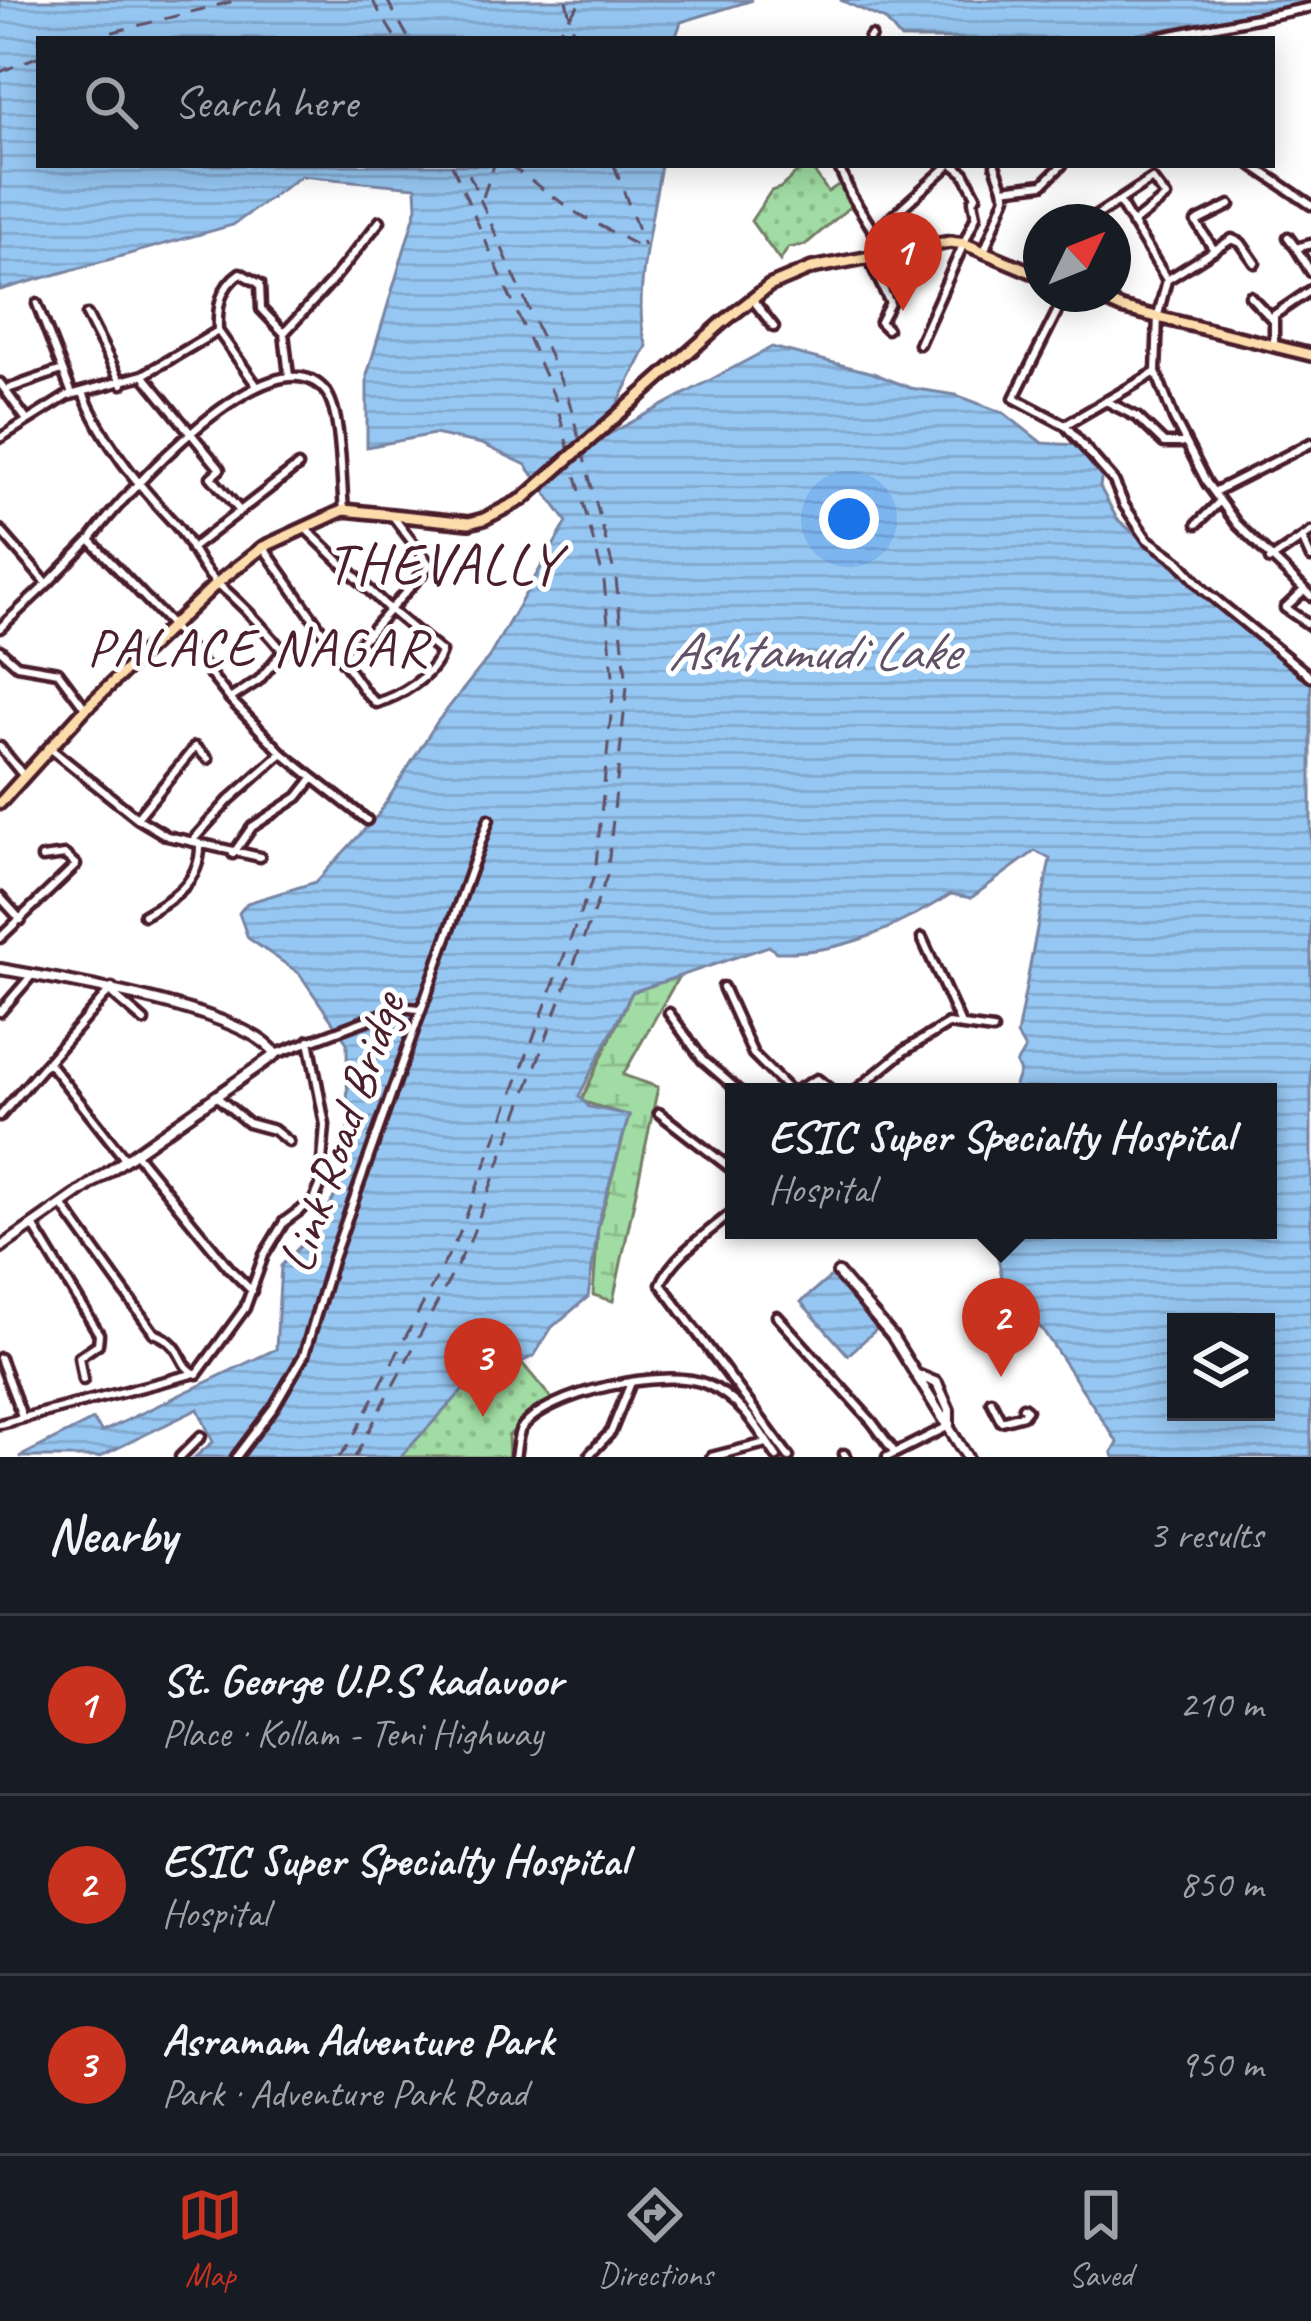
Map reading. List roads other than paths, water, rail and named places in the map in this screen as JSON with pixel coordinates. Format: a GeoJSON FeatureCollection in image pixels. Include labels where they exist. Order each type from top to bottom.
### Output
{"type":"FeatureCollection","features":[{"type":"Feature","properties":{"kind":"main road"},"geometry":{"type":"LineString","coordinates":[[0,803],[86,708],[217,583],[263,547],[344,510],[469,523],[524,500],[752,299],[792,274],[950,242],[1023,268]]}},
{"type":"Feature","properties":{"kind":"main road"},"geometry":{"type":"LineString","coordinates":[[1131,310],[1311,355]]}},
{"type":"Feature","properties":{"kind":"street"},"geometry":{"type":"LineString","coordinates":[[1167,36],[1311,7]]}},
{"type":"Feature","properties":{"kind":"street"},"geometry":{"type":"LineString","coordinates":[[843,168],[887,254],[916,220]]}},
{"type":"Feature","properties":{"kind":"street"},"geometry":{"type":"LineString","coordinates":[[874,233],[948,168]]}},
{"type":"Feature","properties":{"kind":"street"},"geometry":{"type":"LineString","coordinates":[[920,344],[975,221],[976,196],[964,173],[956,168]]}},
{"type":"Feature","properties":{"kind":"street"},"geometry":{"type":"LineString","coordinates":[[984,252],[1006,196],[995,168]]}},
{"type":"Feature","properties":{"kind":"street"},"geometry":{"type":"LineString","coordinates":[[1003,189],[1043,184],[1059,168]]}},
{"type":"Feature","properties":{"kind":"street"},"geometry":{"type":"LineString","coordinates":[[1256,168],[1311,206]]}},
{"type":"Feature","properties":{"kind":"street"},"geometry":{"type":"LineString","coordinates":[[1132,224],[1166,197],[1152,179],[1120,203],[1132,224],[1167,280]]}},
{"type":"Feature","properties":{"kind":"street"},"geometry":{"type":"LineString","coordinates":[[1214,250],[1196,222],[1230,205]]}},
{"type":"Feature","properties":{"kind":"street"},"geometry":{"type":"LineString","coordinates":[[284,333],[380,220]]}},
{"type":"Feature","properties":{"kind":"street"},"geometry":{"type":"LineString","coordinates":[[1288,237],[1311,272]]}},
{"type":"Feature","properties":{"kind":"street"},"geometry":{"type":"LineString","coordinates":[[1255,262],[1235,239],[1167,280],[1158,315],[1156,372],[1186,443],[1220,501],[1270,560],[1307,593],[1285,608],[1311,626]]}},
{"type":"Feature","properties":{"kind":"street"},"geometry":{"type":"LineString","coordinates":[[1296,248],[1311,244]]}},
{"type":"Feature","properties":{"kind":"street"},"geometry":{"type":"LineString","coordinates":[[868,257],[890,303],[880,322],[887,329]]}},
{"type":"Feature","properties":{"kind":"street"},"geometry":{"type":"LineString","coordinates":[[256,387],[218,331],[218,306],[226,283],[240,273],[260,284],[261,309],[284,333],[289,376]]}},
{"type":"Feature","properties":{"kind":"street"},"geometry":{"type":"LineString","coordinates":[[1273,320],[1311,290]]}},
{"type":"Feature","properties":{"kind":"street"},"geometry":{"type":"LineString","coordinates":[[1250,296],[1273,320],[1274,343]]}},
{"type":"Feature","properties":{"kind":"street"},"geometry":{"type":"LineString","coordinates":[[752,299],[774,327]]}},
{"type":"Feature","properties":{"kind":"street"},"geometry":{"type":"LineString","coordinates":[[37,304],[71,394]]}},
{"type":"Feature","properties":{"kind":"street"},"geometry":{"type":"LineString","coordinates":[[1056,312],[1014,392],[1017,401],[1065,425],[1114,481],[1124,505],[1148,538],[1311,677]]}},
{"type":"Feature","properties":{"kind":"street"},"geometry":{"type":"LineString","coordinates":[[87,315],[122,384]]}},
{"type":"Feature","properties":{"kind":"street"},"geometry":{"type":"LineString","coordinates":[[0,438],[71,394],[143,375],[218,331]]}},
{"type":"Feature","properties":{"kind":"street"},"geometry":{"type":"LineString","coordinates":[[26,419],[3,387],[62,370]]}},
{"type":"Feature","properties":{"kind":"street"},"geometry":{"type":"LineString","coordinates":[[1065,425],[1156,372]]}},
{"type":"Feature","properties":{"kind":"street"},"geometry":{"type":"LineString","coordinates":[[143,375],[220,470],[211,477],[239,510]]}},
{"type":"Feature","properties":{"kind":"street"},"geometry":{"type":"LineString","coordinates":[[0,628],[90,540],[137,482],[190,435],[256,387],[289,376],[306,377],[326,391],[334,410],[344,510]]}},
{"type":"Feature","properties":{"kind":"street"},"geometry":{"type":"LineString","coordinates":[[83,393],[137,482],[175,524],[217,583],[283,651],[259,680],[230,700]]}},
{"type":"Feature","properties":{"kind":"street"},"geometry":{"type":"LineString","coordinates":[[1106,401],[1137,417],[1164,443],[1186,443]]}},
{"type":"Feature","properties":{"kind":"street"},"geometry":{"type":"LineString","coordinates":[[1214,492],[1311,443]]}},
{"type":"Feature","properties":{"kind":"street"},"geometry":{"type":"LineString","coordinates":[[190,549],[298,466]]}},
{"type":"Feature","properties":{"kind":"street"},"geometry":{"type":"LineString","coordinates":[[1197,524],[1220,501]]}},
{"type":"Feature","properties":{"kind":"street"},"geometry":{"type":"LineString","coordinates":[[343,662],[430,565],[390,513]]}},
{"type":"Feature","properties":{"kind":"street"},"geometry":{"type":"LineString","coordinates":[[263,547],[376,703],[413,685],[436,664],[441,652],[305,528]]}},
{"type":"Feature","properties":{"kind":"street"},"geometry":{"type":"LineString","coordinates":[[0,530],[46,584]]}},
{"type":"Feature","properties":{"kind":"street"},"geometry":{"type":"LineString","coordinates":[[1270,560],[1311,532]]}},
{"type":"Feature","properties":{"kind":"street"},"geometry":{"type":"LineString","coordinates":[[1302,538],[1311,558]]}},
{"type":"Feature","properties":{"kind":"street"},"geometry":{"type":"LineString","coordinates":[[90,540],[282,753],[368,820]]}},
{"type":"Feature","properties":{"kind":"street"},"geometry":{"type":"LineString","coordinates":[[0,650],[16,665],[58,672],[86,708]]}},
{"type":"Feature","properties":{"kind":"street"},"geometry":{"type":"LineString","coordinates":[[0,747],[23,775]]}},
{"type":"Feature","properties":{"kind":"street"},"geometry":{"type":"LineString","coordinates":[[48,747],[136,818],[167,836],[260,857]]}},
{"type":"Feature","properties":{"kind":"street"},"geometry":{"type":"LineString","coordinates":[[136,818],[195,747],[208,759]]}},
{"type":"Feature","properties":{"kind":"street"},"geometry":{"type":"LineString","coordinates":[[144,915],[188,884],[201,860],[197,842],[229,800],[282,753]]}},
{"type":"Feature","properties":{"kind":"street"},"geometry":{"type":"LineString","coordinates":[[233,854],[252,827],[298,797],[313,778]]}},
{"type":"Feature","properties":{"kind":"street","name":"Link Road Bridge"},"geometry":{"type":"LineString","coordinates":[[236,1457],[274,1407],[304,1355],[418,1012],[489,818]]}},
{"type":"Feature","properties":{"kind":"street"},"geometry":{"type":"LineString","coordinates":[[0,938],[76,865],[65,855],[42,858]]}},
{"type":"Feature","properties":{"kind":"street"},"geometry":{"type":"LineString","coordinates":[[0,897],[21,920]]}},
{"type":"Feature","properties":{"kind":"street"},"geometry":{"type":"LineString","coordinates":[[922,938],[961,1023]]}},
{"type":"Feature","properties":{"kind":"street"},"geometry":{"type":"LineString","coordinates":[[0,969],[110,990],[244,1030],[276,1054]]}},
{"type":"Feature","properties":{"kind":"street"},"geometry":{"type":"LineString","coordinates":[[0,1012],[32,974]]}},
{"type":"Feature","properties":{"kind":"street"},"geometry":{"type":"LineString","coordinates":[[723,988],[753,1054],[783,1083]]}},
{"type":"Feature","properties":{"kind":"street"},"geometry":{"type":"LineString","coordinates":[[110,990],[144,1021]]}},
{"type":"Feature","properties":{"kind":"street"},"geometry":{"type":"LineString","coordinates":[[0,1116],[110,990]]}},
{"type":"Feature","properties":{"kind":"street"},"geometry":{"type":"LineString","coordinates":[[0,1248],[276,1054],[401,1007],[414,1006],[418,1012]]}},
{"type":"Feature","properties":{"kind":"street"},"geometry":{"type":"LineString","coordinates":[[669,1013],[704,1060],[730,1083]]}},
{"type":"Feature","properties":{"kind":"street"},"geometry":{"type":"LineString","coordinates":[[865,1083],[948,1024],[993,1030]]}},
{"type":"Feature","properties":{"kind":"street"},"geometry":{"type":"LineString","coordinates":[[0,1424],[192,1374],[207,1363],[245,1308],[264,1256],[284,1222],[314,1200],[323,1174],[323,1099],[309,1040]]}},
{"type":"Feature","properties":{"kind":"street"},"geometry":{"type":"LineString","coordinates":[[49,1063],[252,1291]]}},
{"type":"Feature","properties":{"kind":"street"},"geometry":{"type":"LineString","coordinates":[[217,1097],[248,1123],[274,1130],[289,1142]]}},
{"type":"Feature","properties":{"kind":"street"},"geometry":{"type":"LineString","coordinates":[[659,1113],[725,1162]]}},
{"type":"Feature","properties":{"kind":"street"},"geometry":{"type":"LineString","coordinates":[[63,1206],[154,1333],[172,1340],[192,1374]]}},
{"type":"Feature","properties":{"kind":"street"},"geometry":{"type":"LineString","coordinates":[[725,1219],[665,1274],[661,1284],[789,1457]]}},
{"type":"Feature","properties":{"kind":"street"},"geometry":{"type":"LineString","coordinates":[[34,1227],[99,1334],[98,1344],[79,1357],[83,1380]]}},
{"type":"Feature","properties":{"kind":"street"},"geometry":{"type":"LineString","coordinates":[[838,1273],[874,1312],[968,1457]]}},
{"type":"Feature","properties":{"kind":"street"},"geometry":{"type":"LineString","coordinates":[[777,1316],[862,1409],[891,1455],[949,1426]]}},
{"type":"Feature","properties":{"kind":"street"},"geometry":{"type":"LineString","coordinates":[[0,1358],[22,1417]]}},
{"type":"Feature","properties":{"kind":"street"},"geometry":{"type":"LineString","coordinates":[[915,1374],[937,1383],[949,1410],[949,1426]]}},
{"type":"Feature","properties":{"kind":"street"},"geometry":{"type":"LineString","coordinates":[[515,1457],[520,1430],[555,1401],[631,1383],[680,1378],[704,1382],[741,1406],[777,1457]]}},
{"type":"Feature","properties":{"kind":"street"},"geometry":{"type":"LineString","coordinates":[[590,1454],[611,1432],[631,1383]]}},
{"type":"Feature","properties":{"kind":"street"},"geometry":{"type":"LineString","coordinates":[[930,1399],[940,1390]]}},
{"type":"Feature","properties":{"kind":"street"},"geometry":{"type":"LineString","coordinates":[[991,1401],[1001,1421],[1023,1414],[1027,1410],[1023,1407]]}},
{"type":"Feature","properties":{"kind":"street"},"geometry":{"type":"LineString","coordinates":[[180,1457],[201,1436]]}},
{"type":"Feature","properties":{"kind":"street"},"geometry":{"type":"LineString","coordinates":[[711,1457],[768,1442]]}},
{"type":"Feature","properties":{"kind":"water","name":"Ashtamudi Lake"},"geometry":{"type":"Polygon","coordinates":[[[0,0],[753,0],[681,22],[676,36],[36,36],[36,168],[660,168],[642,283],[642,329],[647,346],[600,439],[772,347],[873,373],[910,388],[956,395],[1004,413],[1042,443],[1077,445],[1102,473],[1100,487],[1117,519],[1307,677],[1311,683],[1311,1457],[1114,1457],[1118,1443],[1044,1332],[1015,1299],[1006,1298],[1011,1293],[1008,1281],[1003,1282],[997,1253],[1005,1250],[1002,1239],[1277,1239],[1277,1083],[1016,1083],[1020,1072],[1016,1064],[1025,1049],[1017,1035],[1050,859],[1035,851],[971,898],[951,894],[868,936],[824,949],[776,952],[769,946],[632,992],[579,1096],[589,1107],[629,1115],[599,1220],[588,1297],[552,1327],[534,1356],[466,1387],[400,1457],[195,1457],[213,1442],[198,1409],[99,1457],[19,1457],[93,1420],[102,1432],[276,1349],[281,1266],[317,1229],[348,1171],[347,1043],[299,973],[248,938],[239,913],[247,903],[316,882],[378,815],[437,722],[489,657],[567,522],[526,465],[482,444],[434,434],[367,447],[367,375],[417,207],[416,187],[301,176],[233,225],[0,290],[0,0]]]}},
{"type":"Feature","properties":{"kind":"water"},"geometry":{"type":"Polygon","coordinates":[[[840,0],[1311,0],[1311,4],[1125,36],[898,36],[885,20],[840,0]]]}},
{"type":"Feature","properties":{"kind":"water"},"geometry":{"type":"Polygon","coordinates":[[[834,1274],[880,1326],[848,1355],[801,1302],[834,1274]]]}},
{"type":"Feature","properties":{"kind":"place","name":"St. George U.P.S kadavoor"},"geometry":{"type":"Point","coordinates":[903,311]}},
{"type":"Feature","properties":{"kind":"place","name":"ESIC Super Specialty Hospital"},"geometry":{"type":"Point","coordinates":[1001,1377]}},
{"type":"Feature","properties":{"kind":"place","name":"Asramam Adventure Park"},"geometry":{"type":"Point","coordinates":[483,1417]}},
{"type":"Feature","properties":{"kind":"district","name":"THEVALLY"},"geometry":{"type":"Point","coordinates":[444,563]}},
{"type":"Feature","properties":{"kind":"district","name":"PALACE NAGAR"},"geometry":{"type":"Point","coordinates":[258,646]}}]}
